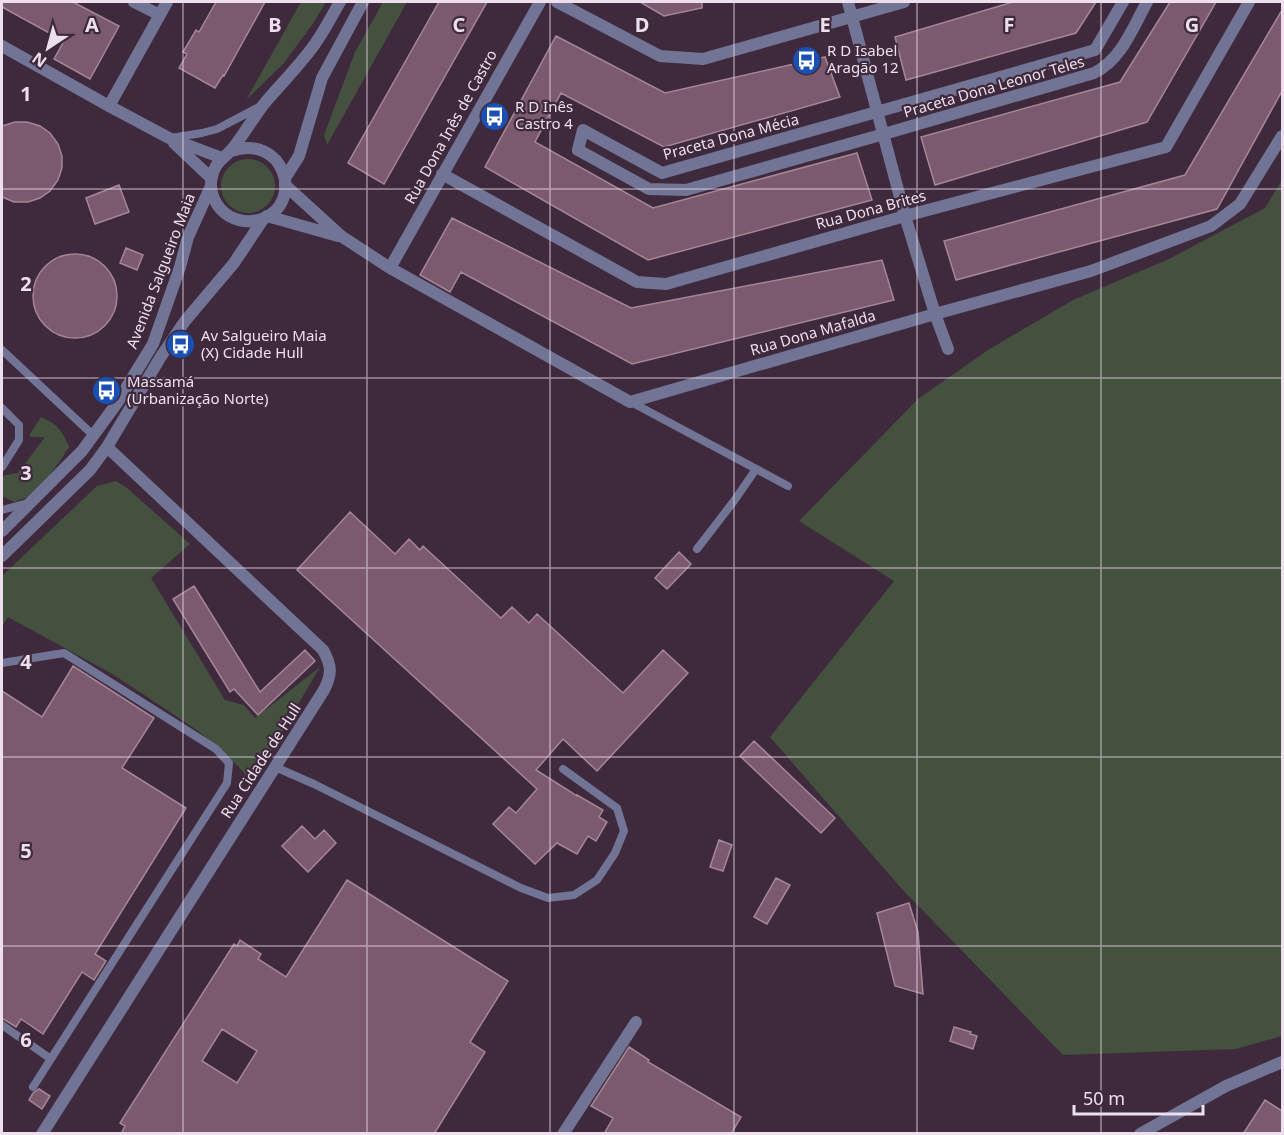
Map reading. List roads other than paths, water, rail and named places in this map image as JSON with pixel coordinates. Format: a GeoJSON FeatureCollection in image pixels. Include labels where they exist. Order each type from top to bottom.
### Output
{"type":"FeatureCollection","features":[{"type":"Feature","properties":{"kind":"street"},"geometry":{"type":"LineString","coordinates":[[134,2],[160,15]]}},
{"type":"Feature","properties":{"kind":"street"},"geometry":{"type":"LineString","coordinates":[[109,106],[167,2]]}},
{"type":"Feature","properties":{"kind":"street","name":"Avenida Salgueiro Maia"},"geometry":{"type":"LineString","coordinates":[[2,531],[82,452],[117,403],[153,344],[188,237],[215,167],[265,103],[314,46],[340,2]]}},
{"type":"Feature","properties":{"kind":"street","name":"Avenida Salgueiro Maia"},"geometry":{"type":"LineString","coordinates":[[2,556],[90,470],[107,447],[185,321],[234,263],[266,217],[280,203],[284,195],[285,182],[299,156],[322,78],[363,2]]}},
{"type":"Feature","properties":{"kind":"street","name":"Rua Dona Inês de Castro"},"geometry":{"type":"LineString","coordinates":[[390,268],[540,2]]}},
{"type":"Feature","properties":{"kind":"street"},"geometry":{"type":"LineString","coordinates":[[557,2],[660,56],[703,59],[904,2]]}},
{"type":"Feature","properties":{"kind":"street"},"geometry":{"type":"LineString","coordinates":[[848,2],[905,216],[948,349]]}},
{"type":"Feature","properties":{"kind":"street","name":"Praceta Dona Leonor Teles"},"geometry":{"type":"LineString","coordinates":[[878,112],[1095,50],[1123,2]]}},
{"type":"Feature","properties":{"kind":"street","name":"Praceta Dona Leonor Teles"},"geometry":{"type":"LineString","coordinates":[[884,134],[1101,70],[1119,52],[1147,2]]}},
{"type":"Feature","properties":{"kind":"street","name":"Rua Dona Brites"},"geometry":{"type":"LineString","coordinates":[[442,174],[637,282],[666,284],[905,216],[1166,147],[1249,2]]}},
{"type":"Feature","properties":{"kind":"street"},"geometry":{"type":"LineString","coordinates":[[2,46],[169,138],[226,154],[242,147],[253,147],[265,151],[281,167],[285,182],[340,236],[390,268],[630,402]]}},
{"type":"Feature","properties":{"kind":"street","name":"Praceta Dona Mécia"},"geometry":{"type":"LineString","coordinates":[[878,112],[662,173],[583,130],[579,150],[649,189],[686,190],[884,134]]}},
{"type":"Feature","properties":{"kind":"street","name":"Rua Dona Mafalda"},"geometry":{"type":"LineString","coordinates":[[630,402],[1091,271],[1211,226],[1240,204],[1282,136]]}},
{"type":"Feature","properties":{"kind":"street"},"geometry":{"type":"LineString","coordinates":[[169,138],[211,182]]}},
{"type":"Feature","properties":{"kind":"street","name":"Avenida Salgueiro Maia"},"geometry":{"type":"LineString","coordinates":[[211,182],[213,197],[218,206],[234,219],[254,221],[266,217]]}},
{"type":"Feature","properties":{"kind":"street"},"geometry":{"type":"LineString","coordinates":[[266,217],[340,236]]}},
{"type":"Feature","properties":{"kind":"street","name":"Rua Cidade de Hull"},"geometry":{"type":"LineString","coordinates":[[42,1134],[324,690],[331,671],[323,650],[107,447]]}},
{"type":"Feature","properties":{"kind":"street"},"geometry":{"type":"LineString","coordinates":[[563,1134],[636,1022]]}},
{"type":"Feature","properties":{"kind":"street"},"geometry":{"type":"LineString","coordinates":[[1140,1134],[1226,1086],[1282,1062]]}},
{"type":"Feature","properties":{"kind":"lane"},"geometry":{"type":"LineString","coordinates":[[169,138],[217,129],[265,103]]}},
{"type":"Feature","properties":{"kind":"lane"},"geometry":{"type":"LineString","coordinates":[[2,350],[94,436]]}},
{"type":"Feature","properties":{"kind":"lane"},"geometry":{"type":"LineString","coordinates":[[630,402],[788,486]]}},
{"type":"Feature","properties":{"kind":"lane"},"geometry":{"type":"LineString","coordinates":[[2,408],[19,425],[19,440],[2,467]]}},
{"type":"Feature","properties":{"kind":"lane"},"geometry":{"type":"LineString","coordinates":[[698,549],[756,469]]}},
{"type":"Feature","properties":{"kind":"lane"},"geometry":{"type":"LineString","coordinates":[[2,510],[32,502]]}},
{"type":"Feature","properties":{"kind":"lane"},"geometry":{"type":"LineString","coordinates":[[2,663],[64,653],[216,749],[229,763],[226,783],[33,1087]]}},
{"type":"Feature","properties":{"kind":"lane"},"geometry":{"type":"LineString","coordinates":[[275,766],[521,888],[548,897],[574,895],[597,880],[615,853],[624,831],[617,808],[563,769]]}},
{"type":"Feature","properties":{"kind":"lane"},"geometry":{"type":"LineString","coordinates":[[2,1025],[51,1059]]}},
{"type":"Feature","properties":{"kind":"place","name":"R D Isabel Aragão 12"},"geometry":{"type":"Point","coordinates":[806,60]}},
{"type":"Feature","properties":{"kind":"place","name":"R D Inês Castro 4"},"geometry":{"type":"Point","coordinates":[494,116]}},
{"type":"Feature","properties":{"kind":"place","name":"Av Salgueiro Maia (X) Cidade Hull"},"geometry":{"type":"Point","coordinates":[180,345]}},
{"type":"Feature","properties":{"kind":"place","name":"Massamá (Urbanização Norte)"},"geometry":{"type":"Point","coordinates":[106,391]}}]}
